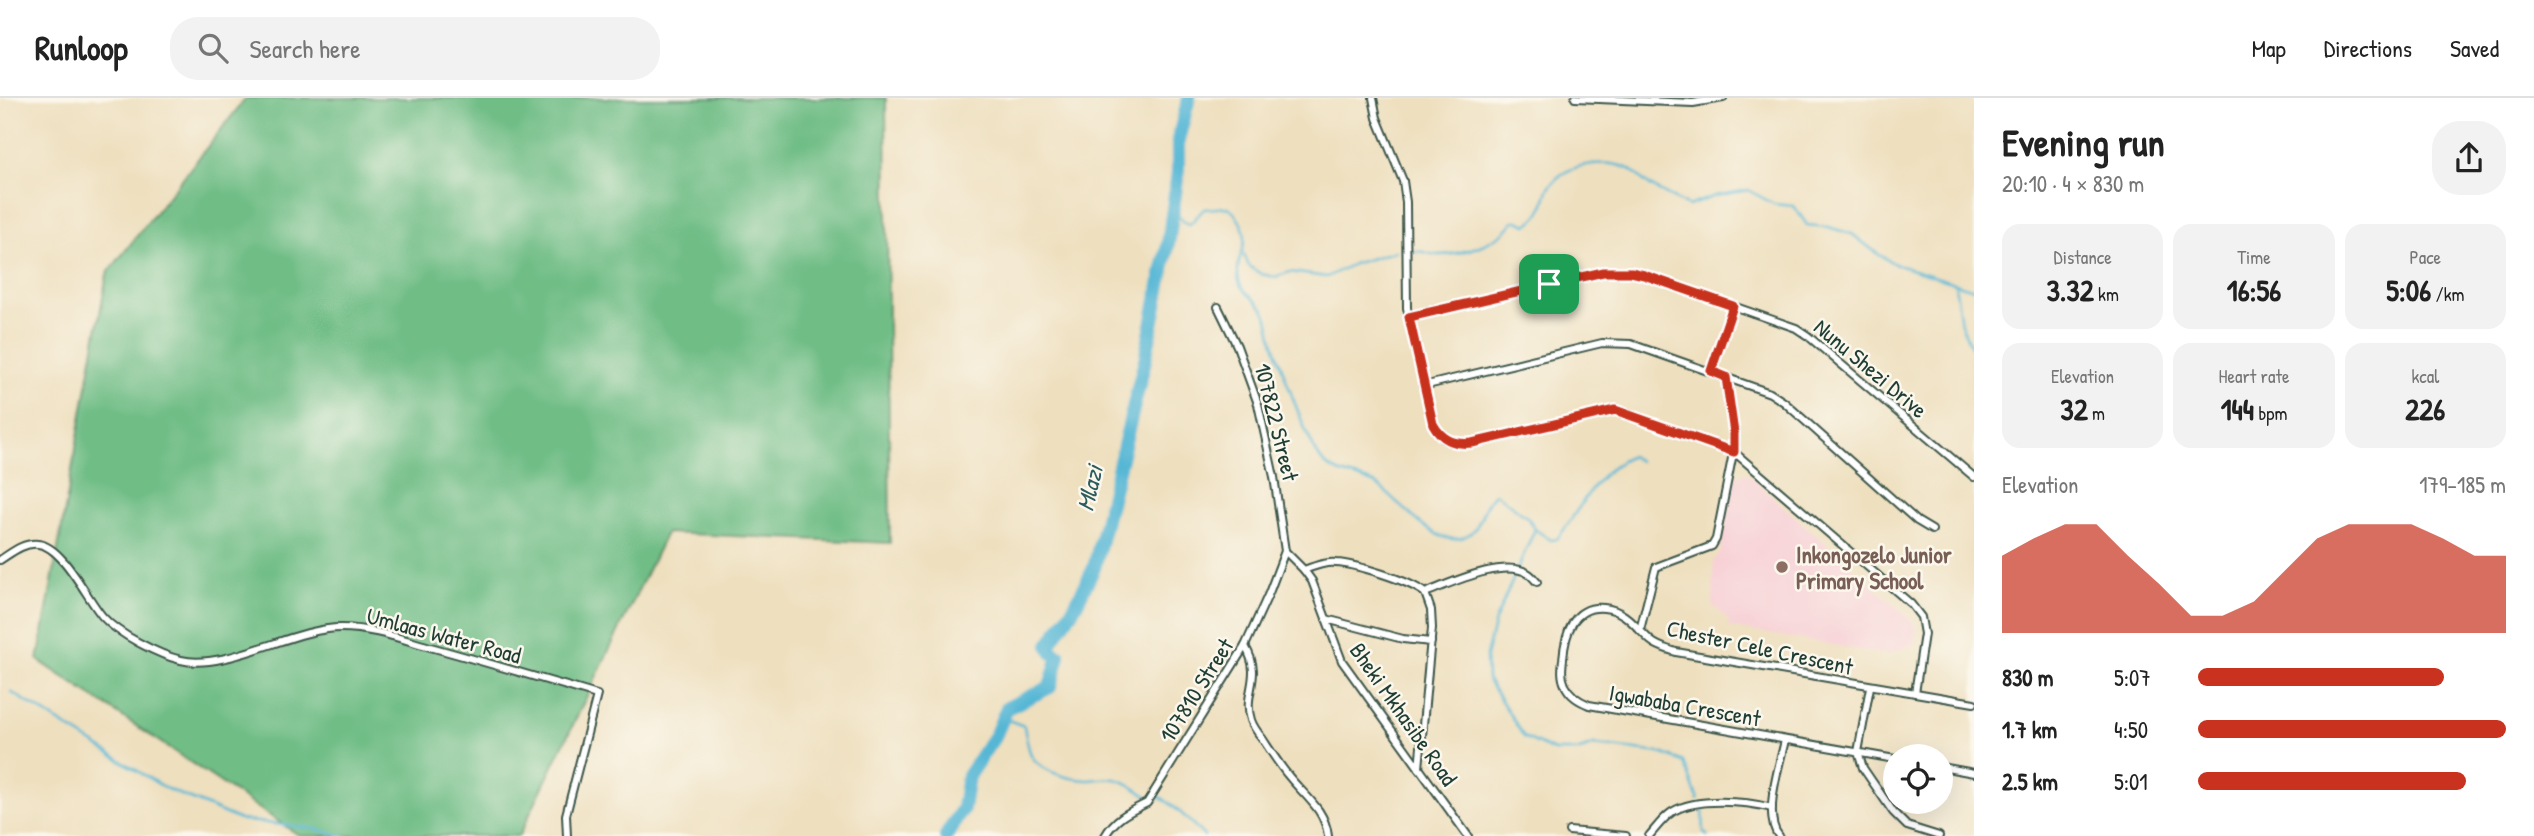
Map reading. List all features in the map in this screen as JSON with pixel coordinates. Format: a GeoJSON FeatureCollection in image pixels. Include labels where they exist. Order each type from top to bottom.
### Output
{"type":"FeatureCollection","features":[{"type":"Feature","properties":{"kind":"street"},"geometry":{"type":"LineString","coordinates":[[1373,98],[1377,118],[1404,181],[1409,317],[1433,424],[1443,438],[1452,442],[1472,443],[1615,410],[1734,452],[1912,604],[1921,617],[1924,634],[1915,694]]}},
{"type":"Feature","properties":{"kind":"street"},"geometry":{"type":"LineString","coordinates":[[1575,98],[1693,103],[1723,98]]}},
{"type":"Feature","properties":{"kind":"street","name":"Nunu Shezi Drive"},"geometry":{"type":"LineString","coordinates":[[1409,317],[1611,271],[1644,275],[1796,328],[1974,478]]}},
{"type":"Feature","properties":{"kind":"street"},"geometry":{"type":"LineString","coordinates":[[1711,371],[1733,306]]}},
{"type":"Feature","properties":{"kind":"street","name":"107822 Street"},"geometry":{"type":"LineString","coordinates":[[1218,307],[1242,358],[1258,404],[1274,477],[1285,551]]}},
{"type":"Feature","properties":{"kind":"street"},"geometry":{"type":"LineString","coordinates":[[1423,386],[1575,349],[1616,342],[1631,344],[1752,385],[1784,402],[1917,521],[1933,530]]}},
{"type":"Feature","properties":{"kind":"street"},"geometry":{"type":"LineString","coordinates":[[1726,377],[1734,452]]}},
{"type":"Feature","properties":{"kind":"street","name":"Chester Cele Crescent"},"geometry":{"type":"LineString","coordinates":[[1734,452],[1720,528],[1712,546],[1656,567],[1640,630],[1652,642],[1676,652],[1974,703]]}},
{"type":"Feature","properties":{"kind":"street","name":"Umlaas Water Road"},"geometry":{"type":"LineString","coordinates":[[0,560],[27,545],[38,544],[50,548],[61,558],[104,618],[114,627],[182,660],[194,662],[223,657],[315,630],[365,630],[597,695],[566,815],[567,836]]}},
{"type":"Feature","properties":{"kind":"street","name":"Bheki Mkhasibe Road"},"geometry":{"type":"LineString","coordinates":[[1285,551],[1312,581],[1342,661],[1468,836]]}},
{"type":"Feature","properties":{"kind":"street","name":"107810 Street"},"geometry":{"type":"LineString","coordinates":[[1105,836],[1122,816],[1147,803],[1245,646],[1285,551]]}},
{"type":"Feature","properties":{"kind":"street"},"geometry":{"type":"LineString","coordinates":[[1304,570],[1326,563],[1347,564],[1411,585],[1425,593],[1431,610],[1431,642],[1419,768]]}},
{"type":"Feature","properties":{"kind":"street"},"geometry":{"type":"LineString","coordinates":[[1425,593],[1472,575],[1500,569],[1515,569],[1528,574],[1536,582]]}},
{"type":"Feature","properties":{"kind":"street","name":"Igwababa Crescent"},"geometry":{"type":"LineString","coordinates":[[1640,630],[1627,616],[1613,609],[1591,608],[1580,614],[1566,633],[1562,672],[1565,685],[1573,696],[1606,710],[1883,757]]}},
{"type":"Feature","properties":{"kind":"street"},"geometry":{"type":"LineString","coordinates":[[1326,619],[1379,634],[1431,642]]}},
{"type":"Feature","properties":{"kind":"street"},"geometry":{"type":"LineString","coordinates":[[1245,646],[1254,670],[1249,702],[1251,720],[1287,775],[1320,810],[1327,825],[1328,836]]}},
{"type":"Feature","properties":{"kind":"street"},"geometry":{"type":"LineString","coordinates":[[1870,687],[1858,752],[1863,768],[1893,812],[1907,826],[1940,836]]}},
{"type":"Feature","properties":{"kind":"street","name":"Igwababa Crescent"},"geometry":{"type":"LineString","coordinates":[[1779,836],[1771,821],[1785,740]]}},
{"type":"Feature","properties":{"kind":"street"},"geometry":{"type":"LineString","coordinates":[[1953,769],[1974,773]]}},
{"type":"Feature","properties":{"kind":"street"},"geometry":{"type":"LineString","coordinates":[[1649,836],[1672,812],[1690,806],[1735,802],[1772,808]]}},
{"type":"Feature","properties":{"kind":"street"},"geometry":{"type":"LineString","coordinates":[[1569,831],[1626,836]]}},
{"type":"Feature","properties":{"kind":"shaded area","name":"Inkongozelo Junior Primary School"},"geometry":{"type":"Polygon","coordinates":[[[1746,473],[1910,619],[1917,631],[1914,644],[1888,654],[1729,627],[1729,621],[1713,605],[1713,562],[1720,552],[1735,477],[1746,473]]]}},
{"type":"Feature","properties":{"kind":"green space"},"geometry":{"type":"Polygon","coordinates":[[[246,98],[886,98],[890,543],[666,533],[519,836],[300,836],[38,660],[107,274],[246,98]]]}},
{"type":"Feature","properties":{"kind":"waterway","name":"Mlazi"},"geometry":{"type":"LineString","coordinates":[[946,836],[963,808],[968,776],[996,734],[1007,708],[1050,687],[1059,656],[1053,653],[1049,645],[1075,606],[1094,568],[1145,360],[1168,245],[1178,172],[1178,140],[1189,98]]}},
{"type":"Feature","properties":{"kind":"waterway"},"geometry":{"type":"LineString","coordinates":[[1413,251],[1440,255],[1481,246],[1500,235],[1513,221],[1527,225],[1534,219],[1542,208],[1550,186],[1562,175],[1579,167],[1609,164],[1627,168],[1654,188],[1688,206],[1715,196],[1748,190],[1774,204],[1794,206],[1807,225],[1828,227],[1852,234],[1895,264],[1974,289]]}},
{"type":"Feature","properties":{"kind":"waterway"},"geometry":{"type":"LineString","coordinates":[[1172,208],[1184,222],[1190,224],[1204,209],[1229,207],[1239,219],[1245,238],[1239,261],[1239,281],[1266,313],[1296,406],[1310,441],[1323,462],[1335,471],[1377,485],[1422,525],[1435,534],[1449,538],[1462,538],[1474,530],[1488,501],[1495,493],[1528,518],[1535,529],[1495,621],[1486,656],[1487,679],[1524,737],[1554,751],[1577,751],[1594,745],[1661,753],[1684,762],[1698,800]]}},
{"type":"Feature","properties":{"kind":"waterway"},"geometry":{"type":"LineString","coordinates":[[1244,255],[1249,266],[1261,274],[1275,277],[1290,272],[1327,277],[1353,264],[1396,251]]}},
{"type":"Feature","properties":{"kind":"waterway"},"geometry":{"type":"LineString","coordinates":[[1955,284],[1961,324],[1974,353]]}},
{"type":"Feature","properties":{"kind":"waterway"},"geometry":{"type":"LineString","coordinates":[[1536,530],[1551,540],[1557,539],[1589,492],[1607,472],[1631,456],[1639,461]]}},
{"type":"Feature","properties":{"kind":"waterway"},"geometry":{"type":"LineString","coordinates":[[11,692],[165,788],[240,820],[311,828],[343,836]]}},
{"type":"Feature","properties":{"kind":"waterway"},"geometry":{"type":"LineString","coordinates":[[1003,718],[1024,726],[1032,757],[1050,771],[1080,779],[1120,780],[1149,797]]}},
{"type":"Feature","properties":{"kind":"waterway"},"geometry":{"type":"LineString","coordinates":[[1159,797],[1175,808],[1204,836]]}},
{"type":"Feature","properties":{"kind":"waterway"},"geometry":{"type":"LineString","coordinates":[[1703,810],[1704,833],[1708,836]]}},
{"type":"Feature","properties":{"kind":"place","name":"Inkongozelo Junior Primary School"},"geometry":{"type":"Point","coordinates":[1782,567]}},
{"type":"Feature","properties":{"kind":"route"},"geometry":{"type":"LineString","coordinates":[[1603,272],[1631,272],[1733,306],[1711,371],[1726,377],[1734,452],[1615,410],[1472,443],[1462,444],[1443,438],[1433,424],[1409,317],[1549,284],[1603,272]]}}]}
